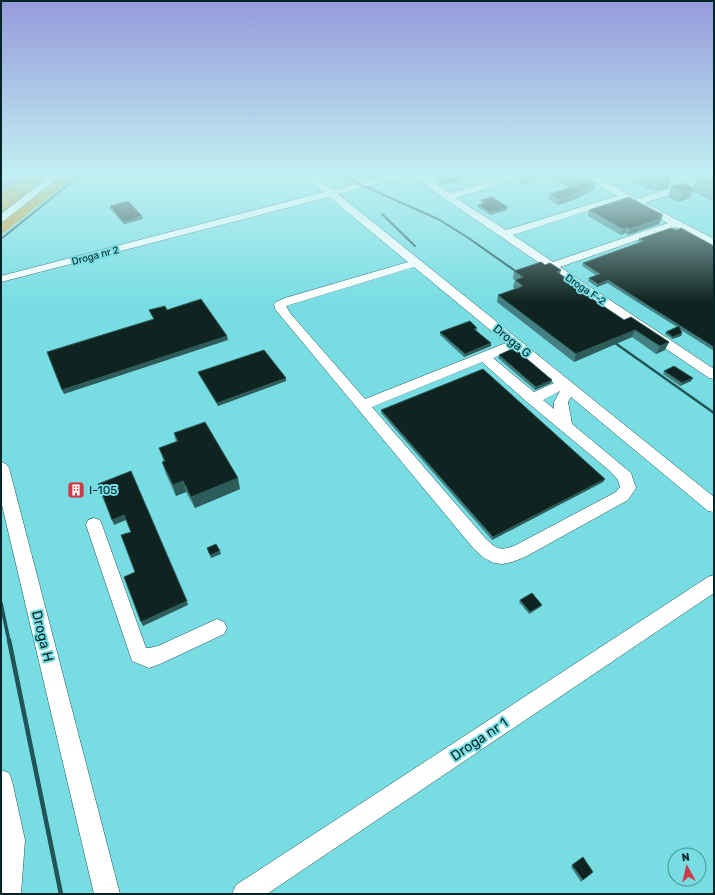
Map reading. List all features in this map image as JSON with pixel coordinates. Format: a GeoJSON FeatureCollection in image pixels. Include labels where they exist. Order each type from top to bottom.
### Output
{"type":"FeatureCollection","features":[{"type":"Feature","properties":{"kind":"street","name":"Droga nr 2"},"geometry":{"type":"LineString","coordinates":[[1,279],[236,218]]}},
{"type":"Feature","properties":{"kind":"street","name":"Droga G"},"geometry":{"type":"LineString","coordinates":[[361,218],[714,506]]}},
{"type":"Feature","properties":{"kind":"street","name":"Droga F-2"},"geometry":{"type":"LineString","coordinates":[[481,218],[714,375]]}},
{"type":"Feature","properties":{"kind":"street"},"geometry":{"type":"LineString","coordinates":[[505,234],[556,218]]}},
{"type":"Feature","properties":{"kind":"street"},"geometry":{"type":"LineString","coordinates":[[666,218],[714,243]]}},
{"type":"Feature","properties":{"kind":"street"},"geometry":{"type":"LineString","coordinates":[[552,266],[676,223]]}},
{"type":"Feature","properties":{"kind":"street"},"geometry":{"type":"LineString","coordinates":[[416,263],[289,300],[280,304],[281,309],[480,544],[492,556],[504,557],[519,552],[622,496],[628,488],[625,477],[620,472],[484,357]]}},
{"type":"Feature","properties":{"kind":"street"},"geometry":{"type":"LineString","coordinates":[[363,404],[516,344]]}},
{"type":"Feature","properties":{"kind":"street"},"geometry":{"type":"LineString","coordinates":[[565,426],[561,402],[567,386]]}},
{"type":"Feature","properties":{"kind":"street"},"geometry":{"type":"LineString","coordinates":[[532,399],[567,386]]}},
{"type":"Feature","properties":{"kind":"street","name":"Droga H"},"geometry":{"type":"LineString","coordinates":[[1,468],[107,894]]}},
{"type":"Feature","properties":{"kind":"street"},"geometry":{"type":"LineString","coordinates":[[94,525],[139,654],[148,658],[160,655],[217,628]]}},
{"type":"Feature","properties":{"kind":"street","name":"Droga nr 1"},"geometry":{"type":"LineString","coordinates":[[253,889],[714,584]]}},
{"type":"Feature","properties":{"kind":"street"},"geometry":{"type":"LineString","coordinates":[[1,781],[13,840],[9,893]]}},
{"type":"Feature","properties":{"kind":"shaded area"},"geometry":{"type":"Polygon","coordinates":[[[8,218],[23,218],[1,235],[1,223],[8,218]]]}},
{"type":"Feature","properties":{"kind":"building"},"geometry":{"type":"Polygon","coordinates":[[[120,218],[136,218],[123,222],[120,218]]]}},
{"type":"Feature","properties":{"kind":"building"},"geometry":{"type":"Polygon","coordinates":[[[603,218],[662,218],[630,229],[627,227],[623,229],[603,218]]]}},
{"type":"Feature","properties":{"kind":"building"},"geometry":{"type":"Polygon","coordinates":[[[671,228],[676,230],[681,228],[714,246],[714,347],[608,280],[598,284],[589,278],[600,274],[583,263],[644,241],[639,239],[671,228]]]}},
{"type":"Feature","properties":{"kind":"building"},"geometry":{"type":"Polygon","coordinates":[[[541,262],[545,265],[550,263],[561,270],[557,272],[588,293],[585,294],[624,320],[631,317],[669,342],[660,346],[635,330],[576,354],[498,295],[523,286],[515,280],[523,277],[514,271],[541,262]]]}},
{"type":"Feature","properties":{"kind":"building"},"geometry":{"type":"Polygon","coordinates":[[[201,299],[227,336],[62,390],[47,352],[154,319],[149,310],[165,306],[167,310],[201,299]]]}},
{"type":"Feature","properties":{"kind":"building"},"geometry":{"type":"Polygon","coordinates":[[[470,321],[477,328],[474,329],[491,343],[465,354],[440,332],[470,321]]]}},
{"type":"Feature","properties":{"kind":"building"},"geometry":{"type":"Polygon","coordinates":[[[679,326],[682,333],[673,337],[666,332],[679,326]]]}},
{"type":"Feature","properties":{"kind":"building"},"geometry":{"type":"Polygon","coordinates":[[[514,348],[552,380],[536,387],[499,355],[514,348]]]}},
{"type":"Feature","properties":{"kind":"building"},"geometry":{"type":"Polygon","coordinates":[[[264,350],[286,378],[217,403],[198,372],[264,350]]]}},
{"type":"Feature","properties":{"kind":"building"},"geometry":{"type":"Polygon","coordinates":[[[674,366],[693,378],[682,383],[664,371],[674,366]]]}},
{"type":"Feature","properties":{"kind":"building"},"geometry":{"type":"Polygon","coordinates":[[[483,369],[605,479],[493,537],[381,410],[483,369]]]}},
{"type":"Feature","properties":{"kind":"building"},"geometry":{"type":"Polygon","coordinates":[[[205,422],[238,478],[191,497],[183,481],[173,485],[162,462],[165,461],[159,448],[178,441],[174,433],[205,422]]]}},
{"type":"Feature","properties":{"kind":"building"},"geometry":{"type":"Polygon","coordinates":[[[131,471],[187,601],[141,622],[124,577],[135,572],[121,535],[131,532],[124,515],[112,520],[98,484],[131,471]]]}},
{"type":"Feature","properties":{"kind":"building"},"geometry":{"type":"Polygon","coordinates":[[[216,544],[220,551],[210,555],[207,548],[216,544]]]}},
{"type":"Feature","properties":{"kind":"building"},"geometry":{"type":"Polygon","coordinates":[[[532,593],[542,605],[530,612],[520,600],[532,593]]]}},
{"type":"Feature","properties":{"kind":"building"},"geometry":{"type":"Polygon","coordinates":[[[583,857],[593,872],[583,880],[572,865],[583,857]]]}},
{"type":"Feature","properties":{"kind":"railway"},"geometry":{"type":"LineString","coordinates":[[1,239],[27,218]]}},
{"type":"Feature","properties":{"kind":"railway"},"geometry":{"type":"LineString","coordinates":[[386,218],[415,246]]}},
{"type":"Feature","properties":{"kind":"railway"},"geometry":{"type":"LineString","coordinates":[[435,218],[467,237],[524,277]]}},
{"type":"Feature","properties":{"kind":"railway"},"geometry":{"type":"LineString","coordinates":[[608,338],[714,413]]}},
{"type":"Feature","properties":{"kind":"railway"},"geometry":{"type":"LineString","coordinates":[[1,603],[9,641]]}},
{"type":"Feature","properties":{"kind":"railway"},"geometry":{"type":"LineString","coordinates":[[9,640],[61,894]]}},
{"type":"Feature","properties":{"kind":"place","name":"I-105"},"geometry":{"type":"Point","coordinates":[76,490]}}]}
